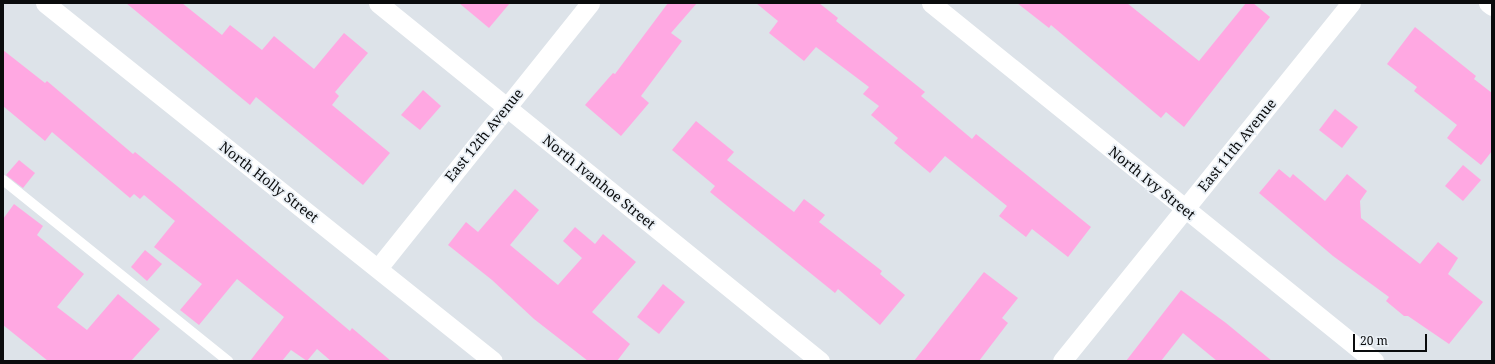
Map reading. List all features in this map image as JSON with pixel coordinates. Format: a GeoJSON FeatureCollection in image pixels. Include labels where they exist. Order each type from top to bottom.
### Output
{"type":"FeatureCollection","features":[{"type":"Feature","properties":{"kind":"street","name":"North Holly Street"},"geometry":{"type":"LineString","coordinates":[[45,3],[493,361]]}},
{"type":"Feature","properties":{"kind":"street","name":"North Ivanhoe Street"},"geometry":{"type":"LineString","coordinates":[[378,3],[820,361]]}},
{"type":"Feature","properties":{"kind":"street","name":"East 12th Avenue"},"geometry":{"type":"LineString","coordinates":[[378,268],[590,3]]}},
{"type":"Feature","properties":{"kind":"street","name":"North Ivy Street"},"geometry":{"type":"LineString","coordinates":[[931,3],[1184,209],[1374,361]]}},
{"type":"Feature","properties":{"kind":"street","name":"East 11th Avenue"},"geometry":{"type":"LineString","coordinates":[[1062,361],[1351,3]]}},
{"type":"Feature","properties":{"kind":"street"},"geometry":{"type":"LineString","coordinates":[[1488,3],[1492,6]]}},
{"type":"Feature","properties":{"kind":"lane"},"geometry":{"type":"LineString","coordinates":[[3,180],[228,361]]}},
{"type":"Feature","properties":{"kind":"building"},"geometry":{"type":"Polygon","coordinates":[[[126,3],[182,3],[222,35],[230,25],[262,50],[274,36],[314,69],[344,33],[368,53],[335,92],[339,96],[332,105],[390,153],[363,185],[256,97],[250,105],[126,3]]]}},
{"type":"Feature","properties":{"kind":"building"},"geometry":{"type":"Polygon","coordinates":[[[459,3],[510,3],[489,28],[459,3]]]}},
{"type":"Feature","properties":{"kind":"building"},"geometry":{"type":"Polygon","coordinates":[[[668,3],[697,3],[671,33],[682,41],[641,96],[649,103],[621,136],[585,105],[613,73],[615,74],[668,3]]]}},
{"type":"Feature","properties":{"kind":"building"},"geometry":{"type":"Polygon","coordinates":[[[756,3],[819,3],[838,18],[836,21],[925,92],[921,96],[972,139],[976,134],[1091,227],[1068,257],[1032,229],[1026,237],[999,216],[1007,206],[945,156],[930,173],[894,143],[898,138],[871,115],[879,106],[863,94],[869,87],[816,47],[804,61],[769,33],[778,21],[756,3]]]}},
{"type":"Feature","properties":{"kind":"building"},"geometry":{"type":"Polygon","coordinates":[[[1017,3],[1127,3],[1199,61],[1246,3],[1253,3],[1270,17],[1184,127],[1166,112],[1161,118],[1051,25],[1049,28],[1017,3]]]}},
{"type":"Feature","properties":{"kind":"building"},"geometry":{"type":"Polygon","coordinates":[[[1415,27],[1476,76],[1474,79],[1492,93],[1492,151],[1481,165],[1447,138],[1457,125],[1414,91],[1417,87],[1387,64],[1415,27]]]}},
{"type":"Feature","properties":{"kind":"building"},"geometry":{"type":"Polygon","coordinates":[[[3,50],[45,83],[47,81],[133,154],[135,152],[177,186],[350,331],[352,328],[391,361],[331,361],[317,349],[307,361],[291,350],[282,361],[250,361],[284,317],[237,279],[199,325],[180,310],[202,284],[154,247],[175,221],[144,195],[140,199],[134,194],[130,198],[52,132],[45,141],[3,106],[3,50]]]}},
{"type":"Feature","properties":{"kind":"building"},"geometry":{"type":"Polygon","coordinates":[[[423,90],[441,106],[420,130],[401,115],[423,90]]]}},
{"type":"Feature","properties":{"kind":"building"},"geometry":{"type":"Polygon","coordinates":[[[1335,109],[1358,127],[1342,148],[1319,130],[1335,109]]]}},
{"type":"Feature","properties":{"kind":"building"},"geometry":{"type":"Polygon","coordinates":[[[696,121],[734,152],[727,160],[794,212],[804,199],[825,215],[819,222],[882,271],[880,274],[905,295],[880,325],[838,289],[835,293],[710,192],[715,186],[672,150],[696,121]]]}},
{"type":"Feature","properties":{"kind":"building"},"geometry":{"type":"Polygon","coordinates":[[[19,160],[35,173],[23,188],[6,175],[19,160]]]}},
{"type":"Feature","properties":{"kind":"building"},"geometry":{"type":"Polygon","coordinates":[[[1463,165],[1481,180],[1463,201],[1445,186],[1463,165]]]}},
{"type":"Feature","properties":{"kind":"building"},"geometry":{"type":"Polygon","coordinates":[[[1279,169],[1290,178],[1293,174],[1325,201],[1347,174],[1367,191],[1360,201],[1361,218],[1420,264],[1438,242],[1458,258],[1448,274],[1483,302],[1449,344],[1408,316],[1404,316],[1386,301],[1389,297],[1333,256],[1259,193],[1279,169]]]}},
{"type":"Feature","properties":{"kind":"building"},"geometry":{"type":"Polygon","coordinates":[[[515,189],[539,210],[510,245],[558,285],[582,258],[563,241],[575,227],[595,244],[603,234],[636,262],[592,312],[630,344],[617,361],[588,361],[534,319],[492,280],[448,245],[466,222],[478,232],[515,189]]]}},
{"type":"Feature","properties":{"kind":"building"},"geometry":{"type":"Polygon","coordinates":[[[14,204],[43,226],[37,235],[84,274],[57,307],[87,330],[118,294],[160,329],[131,361],[48,361],[3,325],[3,219],[14,204]]]}},
{"type":"Feature","properties":{"kind":"building"},"geometry":{"type":"Polygon","coordinates":[[[145,250],[162,264],[147,281],[131,267],[145,250]]]}},
{"type":"Feature","properties":{"kind":"building"},"geometry":{"type":"Polygon","coordinates":[[[984,272],[1018,298],[1002,318],[1008,323],[979,361],[914,361],[984,272]]]}},
{"type":"Feature","properties":{"kind":"building"},"geometry":{"type":"Polygon","coordinates":[[[663,284],[685,302],[659,334],[637,317],[663,284]]]}},
{"type":"Feature","properties":{"kind":"building"},"geometry":{"type":"Polygon","coordinates":[[[1181,290],[1226,323],[1272,361],[1217,361],[1183,333],[1161,361],[1126,361],[1181,290]]]}}]}
